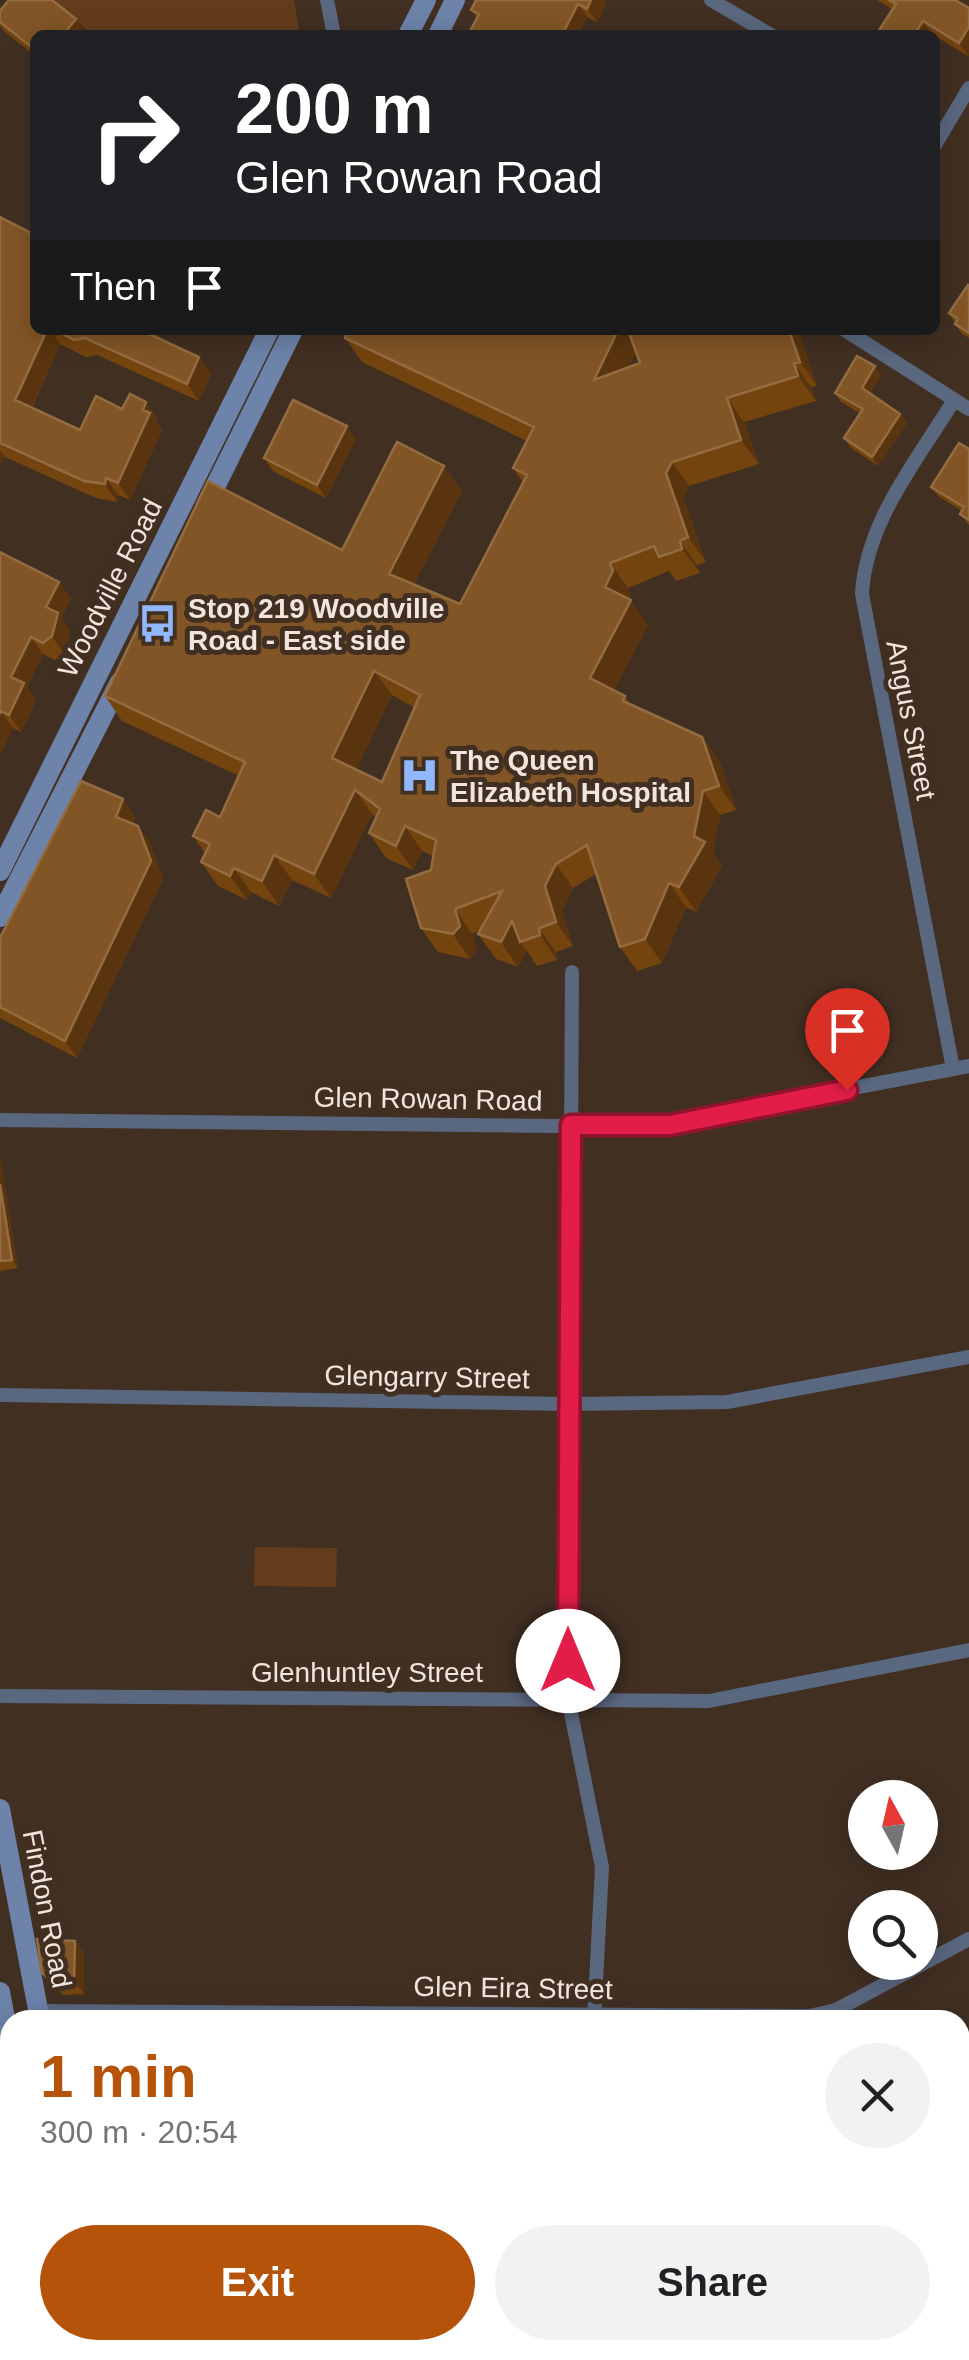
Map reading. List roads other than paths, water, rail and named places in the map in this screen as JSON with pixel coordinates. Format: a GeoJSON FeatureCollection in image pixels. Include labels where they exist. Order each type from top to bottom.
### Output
{"type":"FeatureCollection","features":[{"type":"Feature","properties":{"kind":"main road"},"geometry":{"type":"LineString","coordinates":[[411,30],[426,0]]}},
{"type":"Feature","properties":{"kind":"main road"},"geometry":{"type":"LineString","coordinates":[[440,30],[455,0]]}},
{"type":"Feature","properties":{"kind":"main road","name":"Woodville Road"},"geometry":{"type":"LineString","coordinates":[[0,871],[266,335]]}},
{"type":"Feature","properties":{"kind":"main road","name":"Woodville Road"},"geometry":{"type":"LineString","coordinates":[[193,532],[291,335]]}},
{"type":"Feature","properties":{"kind":"main road","name":"Woodville Road"},"geometry":{"type":"LineString","coordinates":[[0,918],[125,670]]}},
{"type":"Feature","properties":{"kind":"main road","name":"Findon Road"},"geometry":{"type":"LineString","coordinates":[[0,1810],[36,2010]]}},
{"type":"Feature","properties":{"kind":"street"},"geometry":{"type":"LineString","coordinates":[[327,0],[333,30]]}},
{"type":"Feature","properties":{"kind":"street"},"geometry":{"type":"LineString","coordinates":[[711,0],[762,30]]}},
{"type":"Feature","properties":{"kind":"street"},"geometry":{"type":"LineString","coordinates":[[940,133],[969,88]]}},
{"type":"Feature","properties":{"kind":"street"},"geometry":{"type":"LineString","coordinates":[[853,335],[969,409]]}},
{"type":"Feature","properties":{"kind":"street","name":"Angus Street"},"geometry":{"type":"LineString","coordinates":[[953,1069],[862,594],[864,562],[880,520],[954,400]]}},
{"type":"Feature","properties":{"kind":"street"},"geometry":{"type":"LineString","coordinates":[[572,972],[568,1698],[602,1867],[594,2010]]}},
{"type":"Feature","properties":{"kind":"street","name":"Glen Rowan Road"},"geometry":{"type":"LineString","coordinates":[[0,1120],[670,1125],[969,1066]]}},
{"type":"Feature","properties":{"kind":"street","name":"Glengarry Street"},"geometry":{"type":"LineString","coordinates":[[0,1395],[568,1404],[727,1402],[969,1357]]}},
{"type":"Feature","properties":{"kind":"street","name":"Glenhuntley Street"},"geometry":{"type":"LineString","coordinates":[[0,1696],[709,1702],[969,1650]]}},
{"type":"Feature","properties":{"kind":"street","name":"Glen Eira Street"},"geometry":{"type":"LineString","coordinates":[[836,2010],[969,1940]]}},
{"type":"Feature","properties":{"kind":"place","name":"Stop 219 Woodville Road - East side"},"geometry":{"type":"Point","coordinates":[158,624]}},
{"type":"Feature","properties":{"kind":"place","name":"The Queen Elizabeth Hospital"},"geometry":{"type":"Point","coordinates":[420,776]}}]}
